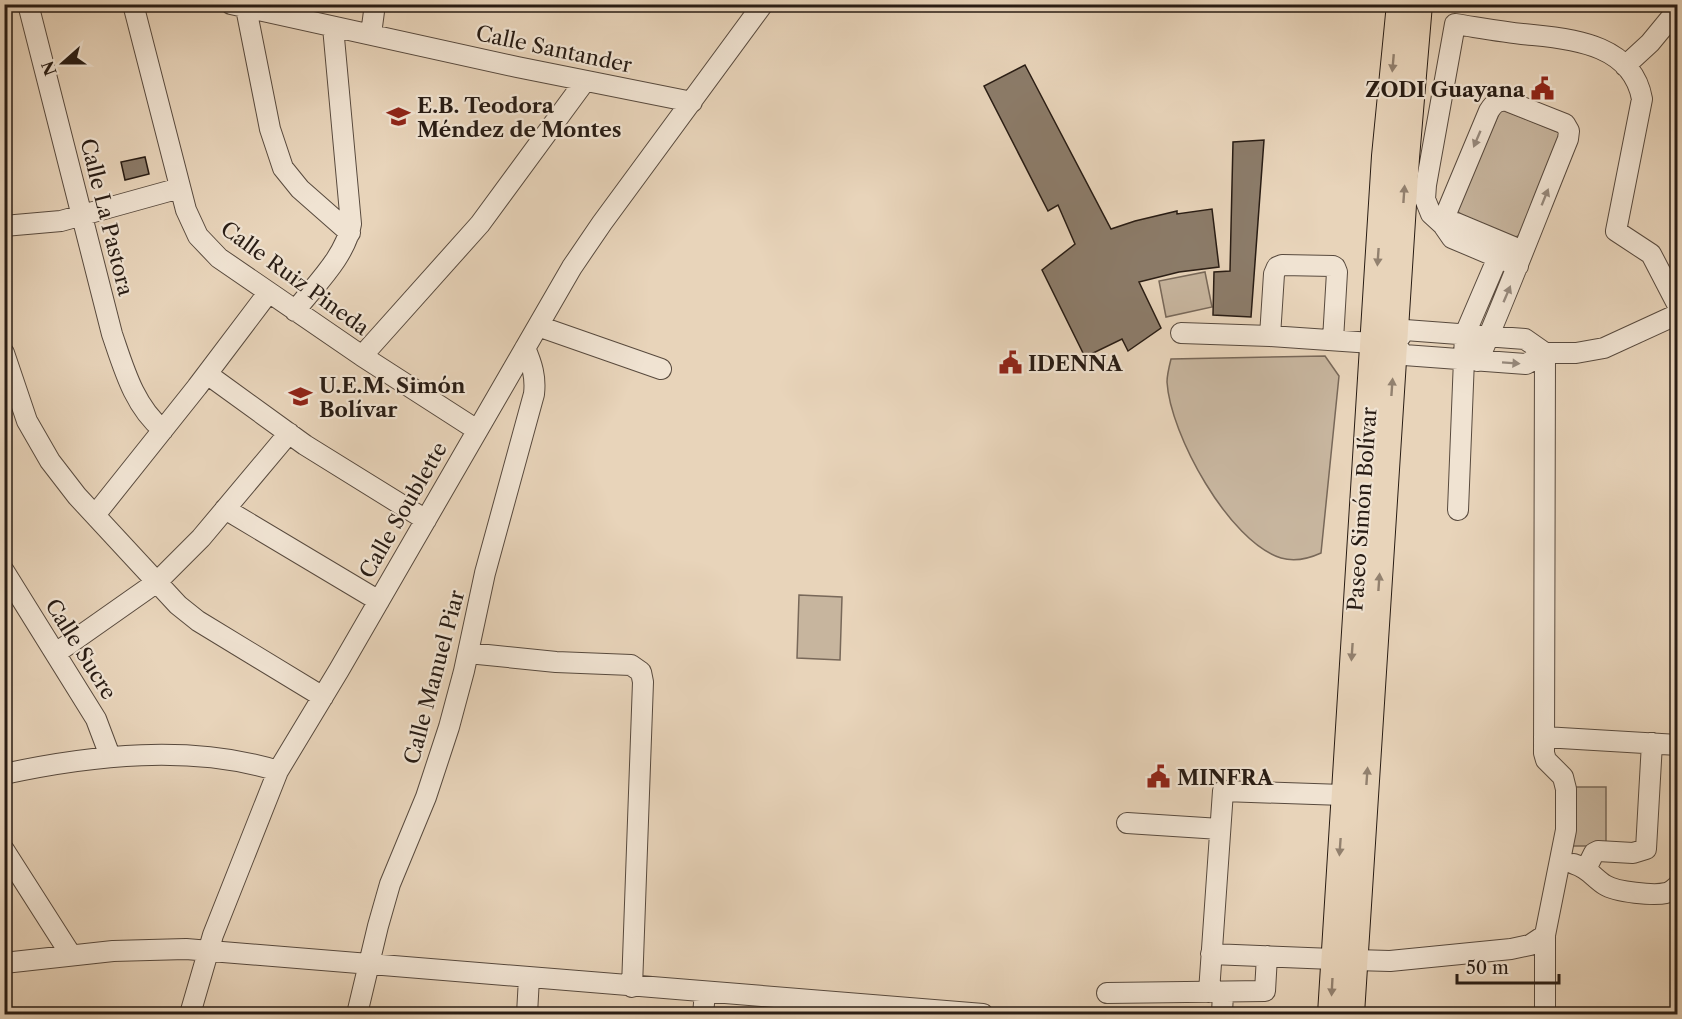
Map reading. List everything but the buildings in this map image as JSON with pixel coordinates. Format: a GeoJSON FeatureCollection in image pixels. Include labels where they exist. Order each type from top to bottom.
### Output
{"type":"FeatureCollection","features":[{"type":"Feature","properties":{"kind":"main road","name":"Paseo Simón Bolívar"},"geometry":{"type":"LineString","coordinates":[[1330,1014],[1344,960],[1383,343],[1384,156],[1399,4]]}},
{"type":"Feature","properties":{"kind":"main road","name":"Paseo Simón Bolívar"},"geometry":{"type":"LineString","coordinates":[[1352,1014],[1344,960],[1343,795],[1383,343],[1407,158],[1420,4]]}},
{"type":"Feature","properties":{"kind":"street","name":"Calle La Pastora"},"geometry":{"type":"LineString","coordinates":[[28,4],[112,334],[121,361],[145,414],[163,430]]}},
{"type":"Feature","properties":{"kind":"street","name":"Calle Ruiz Pineda"},"geometry":{"type":"LineString","coordinates":[[133,4],[180,188],[192,225],[206,246],[268,293],[477,430]]}},
{"type":"Feature","properties":{"kind":"street"},"geometry":{"type":"LineString","coordinates":[[371,34],[375,4]]}},
{"type":"Feature","properties":{"kind":"street","name":"Calle Soublette"},"geometry":{"type":"LineString","coordinates":[[190,1014],[208,951],[278,771],[572,267],[763,4]]}},
{"type":"Feature","properties":{"kind":"street"},"geometry":{"type":"LineString","coordinates":[[238,6],[270,129],[283,168],[300,189],[350,233]]}},
{"type":"Feature","properties":{"kind":"street","name":"Calle Santander"},"geometry":{"type":"LineString","coordinates":[[238,6],[267,8],[333,27],[692,102]]}},
{"type":"Feature","properties":{"kind":"street"},"geometry":{"type":"LineString","coordinates":[[1626,66],[1650,43],[1677,9]]}},
{"type":"Feature","properties":{"kind":"street"},"geometry":{"type":"LineString","coordinates":[[1521,259],[1498,257],[1452,238],[1431,214],[1425,194],[1455,24],[1562,37],[1608,52],[1626,66],[1636,79],[1642,99],[1616,231],[1651,254],[1677,306]]}},
{"type":"Feature","properties":{"kind":"street"},"geometry":{"type":"LineString","coordinates":[[295,311],[332,264],[350,233],[350,201],[333,27]]}},
{"type":"Feature","properties":{"kind":"street"},"geometry":{"type":"LineString","coordinates":[[362,356],[480,224],[585,81]]}},
{"type":"Feature","properties":{"kind":"street"},"geometry":{"type":"LineString","coordinates":[[1443,225],[1489,111],[1497,101],[1507,101],[1565,124],[1569,131],[1568,139],[1521,259],[1489,336],[1471,360]]}},
{"type":"Feature","properties":{"kind":"street"},"geometry":{"type":"LineString","coordinates":[[4,226],[45,224],[180,188]]}},
{"type":"Feature","properties":{"kind":"street"},"geometry":{"type":"LineString","coordinates":[[1443,225],[1456,223],[1521,259]]}},
{"type":"Feature","properties":{"kind":"street"},"geometry":{"type":"LineString","coordinates":[[1458,510],[1471,360],[1466,334],[1498,257]]}},
{"type":"Feature","properties":{"kind":"street"},"geometry":{"type":"LineString","coordinates":[[1270,336],[1274,274],[1277,267],[1333,266],[1337,272],[1333,340]]}},
{"type":"Feature","properties":{"kind":"street"},"geometry":{"type":"LineString","coordinates":[[95,514],[207,374],[268,293]]}},
{"type":"Feature","properties":{"kind":"street"},"geometry":{"type":"LineString","coordinates":[[1181,333],[1383,343],[1404,355],[1526,364],[1545,353],[1598,350],[1616,344],[1677,314]]}},
{"type":"Feature","properties":{"kind":"street"},"geometry":{"type":"LineString","coordinates":[[538,326],[661,369]]}},
{"type":"Feature","properties":{"kind":"street"},"geometry":{"type":"LineString","coordinates":[[1383,343],[1405,330],[1525,339],[1545,353]]}},
{"type":"Feature","properties":{"kind":"street","name":"Calle Manuel Piar"},"geometry":{"type":"LineString","coordinates":[[357,1014],[390,884],[426,797],[449,727],[485,573],[534,394],[535,380],[532,363],[525,348]]}},
{"type":"Feature","properties":{"kind":"street"},"geometry":{"type":"LineString","coordinates":[[4,353],[18,398],[37,440],[64,480],[178,605],[198,621],[323,697]]}},
{"type":"Feature","properties":{"kind":"street"},"geometry":{"type":"LineString","coordinates":[[1545,353],[1544,756],[1565,781],[1566,830],[1545,935],[1545,1014]]}},
{"type":"Feature","properties":{"kind":"street"},"geometry":{"type":"LineString","coordinates":[[207,374],[289,433],[426,520]]}},
{"type":"Feature","properties":{"kind":"street"},"geometry":{"type":"LineString","coordinates":[[56,653],[157,582],[188,553],[289,433]]}},
{"type":"Feature","properties":{"kind":"street"},"geometry":{"type":"LineString","coordinates":[[225,509],[379,601]]}},
{"type":"Feature","properties":{"kind":"street","name":"Calle Sucre"},"geometry":{"type":"LineString","coordinates":[[4,571],[96,719],[110,756]]}},
{"type":"Feature","properties":{"kind":"street"},"geometry":{"type":"LineString","coordinates":[[468,653],[556,662],[631,665],[641,672],[643,682],[633,987]]}},
{"type":"Feature","properties":{"kind":"street"},"geometry":{"type":"LineString","coordinates":[[1544,737],[1677,745]]}},
{"type":"Feature","properties":{"kind":"street"},"geometry":{"type":"LineString","coordinates":[[1586,869],[1594,853],[1598,851],[1633,853],[1646,849],[1652,743]]}},
{"type":"Feature","properties":{"kind":"street"},"geometry":{"type":"LineString","coordinates":[[4,774],[83,759],[156,755],[229,759],[254,763],[278,771]]}},
{"type":"Feature","properties":{"kind":"street"},"geometry":{"type":"LineString","coordinates":[[1222,1014],[1216,992],[1211,954],[1223,791],[1343,795]]}},
{"type":"Feature","properties":{"kind":"street"},"geometry":{"type":"LineString","coordinates":[[1127,823],[1220,829]]}},
{"type":"Feature","properties":{"kind":"street"},"geometry":{"type":"LineString","coordinates":[[4,850],[71,955]]}},
{"type":"Feature","properties":{"kind":"street"},"geometry":{"type":"LineString","coordinates":[[1560,862],[1575,864],[1586,869],[1603,884],[1615,890],[1662,894],[1670,892],[1677,885]]}},
{"type":"Feature","properties":{"kind":"street"},"geometry":{"type":"LineString","coordinates":[[1211,954],[1390,960],[1511,949],[1530,945],[1545,935]]}},
{"type":"Feature","properties":{"kind":"street"},"geometry":{"type":"LineString","coordinates":[[4,963],[147,949],[208,951],[369,963],[871,1010],[984,1014]]}},
{"type":"Feature","properties":{"kind":"street"},"geometry":{"type":"LineString","coordinates":[[1107,993],[1265,991],[1267,956]]}},
{"type":"Feature","properties":{"kind":"street"},"geometry":{"type":"LineString","coordinates":[[527,1014],[529,978]]}},
{"type":"Feature","properties":{"kind":"street"},"geometry":{"type":"LineString","coordinates":[[703,1014],[705,993]]}},
{"type":"Feature","properties":{"kind":"shaded area"},"geometry":{"type":"Polygon","coordinates":[[[1501,109],[1563,134],[1520,235],[1514,238],[1462,215],[1456,210],[1501,109]]]}},
{"type":"Feature","properties":{"kind":"shaded area"},"geometry":{"type":"Polygon","coordinates":[[[1205,272],[1212,307],[1166,317],[1159,281],[1205,272]]]}},
{"type":"Feature","properties":{"kind":"shaded area"},"geometry":{"type":"Polygon","coordinates":[[[1325,356],[1339,376],[1321,553],[1291,560],[1281,558],[1261,548],[1223,509],[1206,484],[1179,429],[1171,404],[1167,382],[1168,371],[1171,359],[1325,356]]]}},
{"type":"Feature","properties":{"kind":"shaded area"},"geometry":{"type":"Polygon","coordinates":[[[799,595],[842,597],[840,660],[797,658],[799,595]]]}},
{"type":"Feature","properties":{"kind":"shaded area"},"geometry":{"type":"Polygon","coordinates":[[[1572,787],[1606,787],[1606,846],[1572,846],[1572,787]]]}},
{"type":"Feature","properties":{"kind":"place","name":"ZODI Guayana"},"geometry":{"type":"Point","coordinates":[1543,89]}},
{"type":"Feature","properties":{"kind":"place","name":"E.B. Teodora Méndez de Montes"},"geometry":{"type":"Point","coordinates":[399,117]}},
{"type":"Feature","properties":{"kind":"place","name":"IDENNA"},"geometry":{"type":"Point","coordinates":[1010,363]}},
{"type":"Feature","properties":{"kind":"place","name":"U.E.M. Simón Bolívar"},"geometry":{"type":"Point","coordinates":[301,397]}},
{"type":"Feature","properties":{"kind":"place","name":"MINFRA"},"geometry":{"type":"Point","coordinates":[1159,777]}}]}
